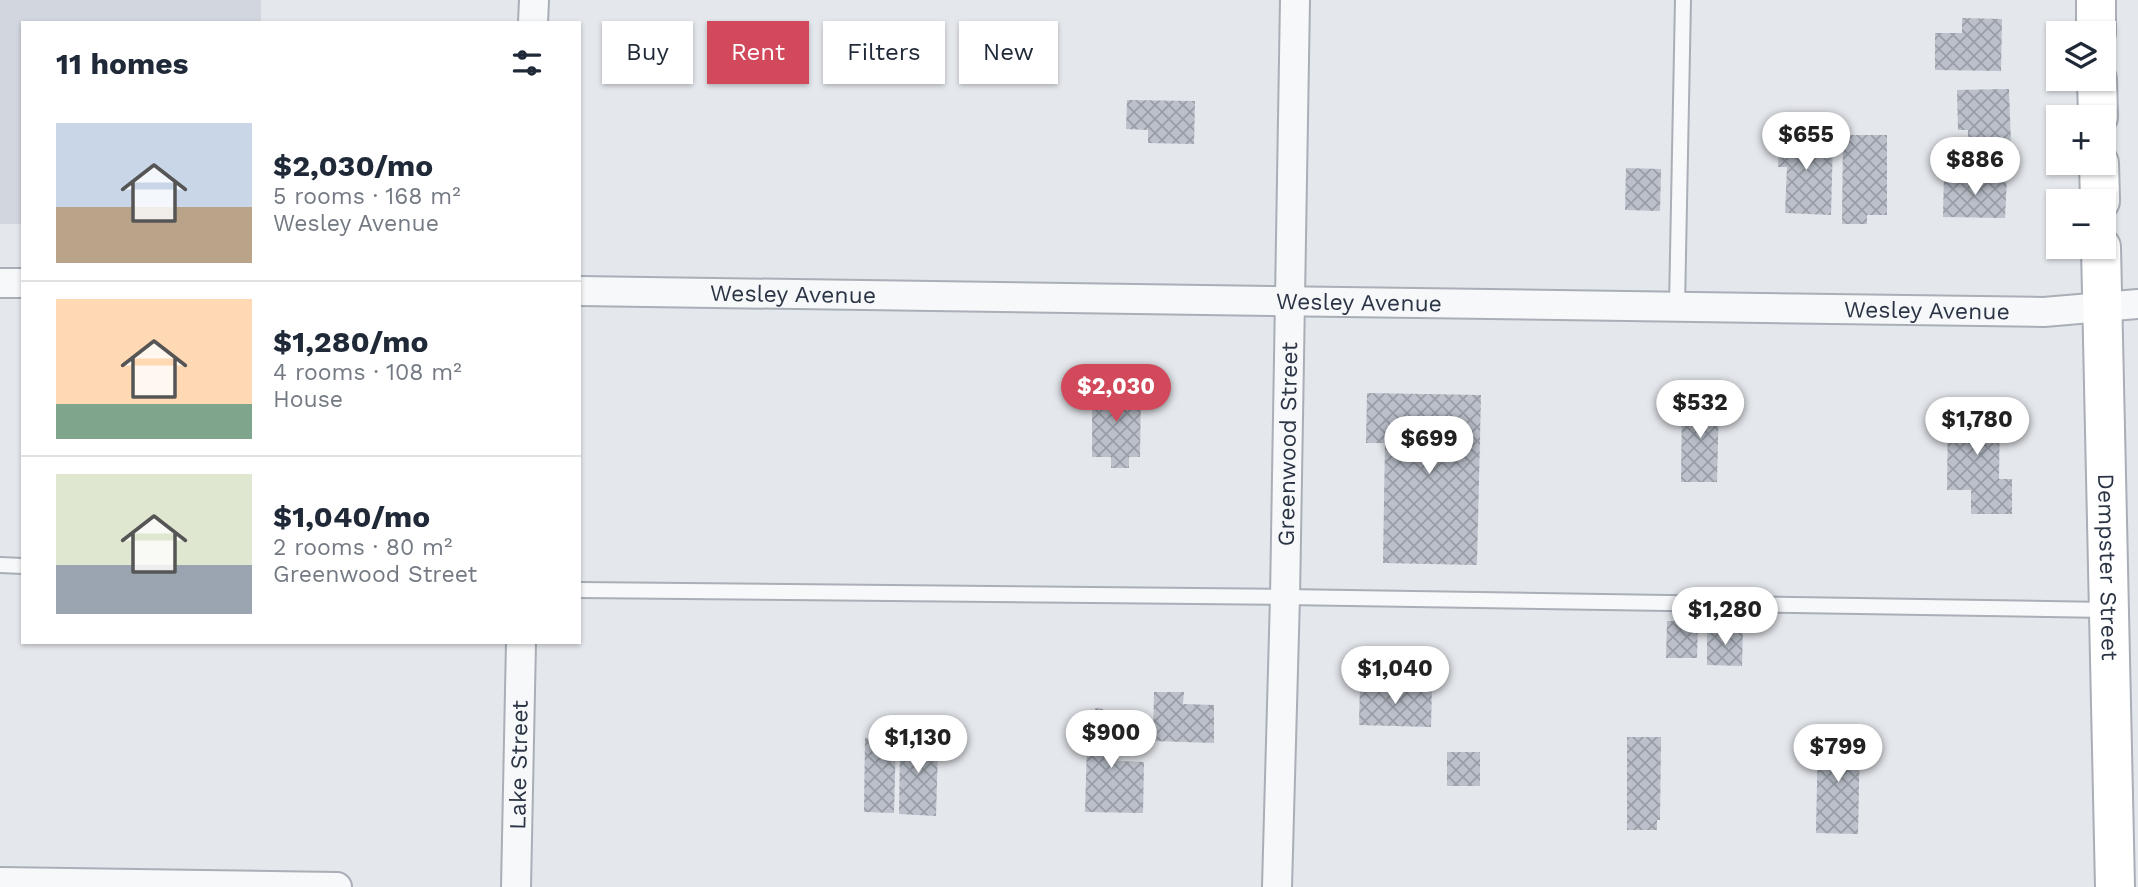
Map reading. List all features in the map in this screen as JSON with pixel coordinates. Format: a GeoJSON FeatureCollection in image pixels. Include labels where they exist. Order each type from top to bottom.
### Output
{"type":"FeatureCollection","features":[{"type":"Feature","properties":{"kind":"main road"},"geometry":{"type":"LineString","coordinates":[[2096,0],[2096,21]]}},
{"type":"Feature","properties":{"kind":"main road","name":"Dempster Street"},"geometry":{"type":"LineString","coordinates":[[2105,259],[2120,306],[2109,610],[2115,887]]}},
{"type":"Feature","properties":{"kind":"street"},"geometry":{"type":"LineString","coordinates":[[533,21],[534,0]]}},
{"type":"Feature","properties":{"kind":"street","name":"Greenwood Street"},"geometry":{"type":"LineString","coordinates":[[1277,887],[1294,0]]}},
{"type":"Feature","properties":{"kind":"street"},"geometry":{"type":"LineString","coordinates":[[0,283],[21,283]]}},
{"type":"Feature","properties":{"kind":"street","name":"Wesley Avenue"},"geometry":{"type":"LineString","coordinates":[[581,291],[2044,312],[2120,306]]}},
{"type":"Feature","properties":{"kind":"street","name":"Lake Street"},"geometry":{"type":"LineString","coordinates":[[516,887],[521,644]]}},
{"type":"Feature","properties":{"kind":"street"},"geometry":{"type":"LineString","coordinates":[[0,882],[337,887]]}},
{"type":"Feature","properties":{"kind":"lane"},"geometry":{"type":"LineString","coordinates":[[1677,306],[1683,0]]}},
{"type":"Feature","properties":{"kind":"lane"},"geometry":{"type":"LineString","coordinates":[[0,565],[21,566]]}},
{"type":"Feature","properties":{"kind":"lane"},"geometry":{"type":"LineString","coordinates":[[581,590],[1284,597],[2109,610]]}},
{"type":"Feature","properties":{"kind":"shaded area"},"geometry":{"type":"Polygon","coordinates":[[[0,0],[261,0],[261,21],[21,21],[21,224],[0,224],[0,0]]]}},
{"type":"Feature","properties":{"kind":"building"},"geometry":{"type":"Polygon","coordinates":[[[1962,18],[2002,19],[2001,71],[1935,70],[1935,33],[1962,33],[1962,18]]]}},
{"type":"Feature","properties":{"kind":"building"},"geometry":{"type":"Polygon","coordinates":[[[2009,89],[2011,145],[1968,146],[1968,130],[1958,130],[1957,90],[2009,89]]]}},
{"type":"Feature","properties":{"kind":"building"},"geometry":{"type":"Polygon","coordinates":[[[1127,100],[1195,101],[1194,144],[1148,143],[1148,130],[1126,129],[1127,100]]]}},
{"type":"Feature","properties":{"kind":"building"},"geometry":{"type":"Polygon","coordinates":[[[1779,129],[1811,130],[1811,140],[1833,141],[1831,215],[1785,213],[1787,167],[1778,167],[1779,129]]]}},
{"type":"Feature","properties":{"kind":"building"},"geometry":{"type":"Polygon","coordinates":[[[1843,135],[1887,135],[1887,215],[1867,215],[1867,224],[1842,224],[1843,135]]]}},
{"type":"Feature","properties":{"kind":"building"},"geometry":{"type":"Polygon","coordinates":[[[1626,168],[1661,169],[1660,211],[1625,210],[1626,168]]]}},
{"type":"Feature","properties":{"kind":"building"},"geometry":{"type":"Polygon","coordinates":[[[1944,175],[2007,177],[2005,218],[1943,217],[1944,175]]]}},
{"type":"Feature","properties":{"kind":"building"},"geometry":{"type":"Polygon","coordinates":[[[1092,386],[1141,387],[1140,457],[1129,457],[1129,468],[1111,468],[1111,457],[1092,457],[1092,386]]]}},
{"type":"Feature","properties":{"kind":"building"},"geometry":{"type":"Polygon","coordinates":[[[1367,393],[1481,395],[1477,565],[1383,563],[1385,443],[1366,443],[1367,393]]]}},
{"type":"Feature","properties":{"kind":"building"},"geometry":{"type":"Polygon","coordinates":[[[1682,397],[1719,398],[1717,482],[1681,482],[1682,397]]]}},
{"type":"Feature","properties":{"kind":"building"},"geometry":{"type":"Polygon","coordinates":[[[1948,402],[2000,403],[1999,479],[2012,479],[2012,514],[1971,514],[1971,490],[1947,490],[1948,402]]]}},
{"type":"Feature","properties":{"kind":"building"},"geometry":{"type":"Polygon","coordinates":[[[1667,621],[1698,622],[1697,658],[1666,658],[1667,621]]]}},
{"type":"Feature","properties":{"kind":"building"},"geometry":{"type":"Polygon","coordinates":[[[1707,628],[1743,628],[1742,666],[1707,665],[1707,628]]]}},
{"type":"Feature","properties":{"kind":"building"},"geometry":{"type":"Polygon","coordinates":[[[1360,685],[1432,687],[1431,727],[1359,725],[1360,685]]]}},
{"type":"Feature","properties":{"kind":"building"},"geometry":{"type":"Polygon","coordinates":[[[1154,692],[1184,692],[1183,704],[1214,705],[1214,743],[1153,741],[1154,692]]]}},
{"type":"Feature","properties":{"kind":"building"},"geometry":{"type":"Polygon","coordinates":[[[1095,708],[1103,709],[1103,714],[1119,714],[1118,761],[1144,762],[1143,813],[1085,812],[1088,711],[1095,712],[1095,708]]]}},
{"type":"Feature","properties":{"kind":"building"},"geometry":{"type":"Polygon","coordinates":[[[909,727],[929,727],[930,750],[938,748],[936,816],[899,814],[900,751],[907,750],[909,727]]]}},
{"type":"Feature","properties":{"kind":"building"},"geometry":{"type":"Polygon","coordinates":[[[1818,735],[1860,736],[1858,834],[1816,833],[1818,735]]]}},
{"type":"Feature","properties":{"kind":"building"},"geometry":{"type":"Polygon","coordinates":[[[896,737],[894,813],[864,812],[865,738],[896,737]]]}},
{"type":"Feature","properties":{"kind":"building"},"geometry":{"type":"Polygon","coordinates":[[[1627,737],[1661,737],[1660,820],[1657,820],[1657,830],[1627,830],[1627,737]]]}},
{"type":"Feature","properties":{"kind":"building"},"geometry":{"type":"Polygon","coordinates":[[[1447,752],[1480,752],[1480,786],[1447,786],[1447,752]]]}}]}
